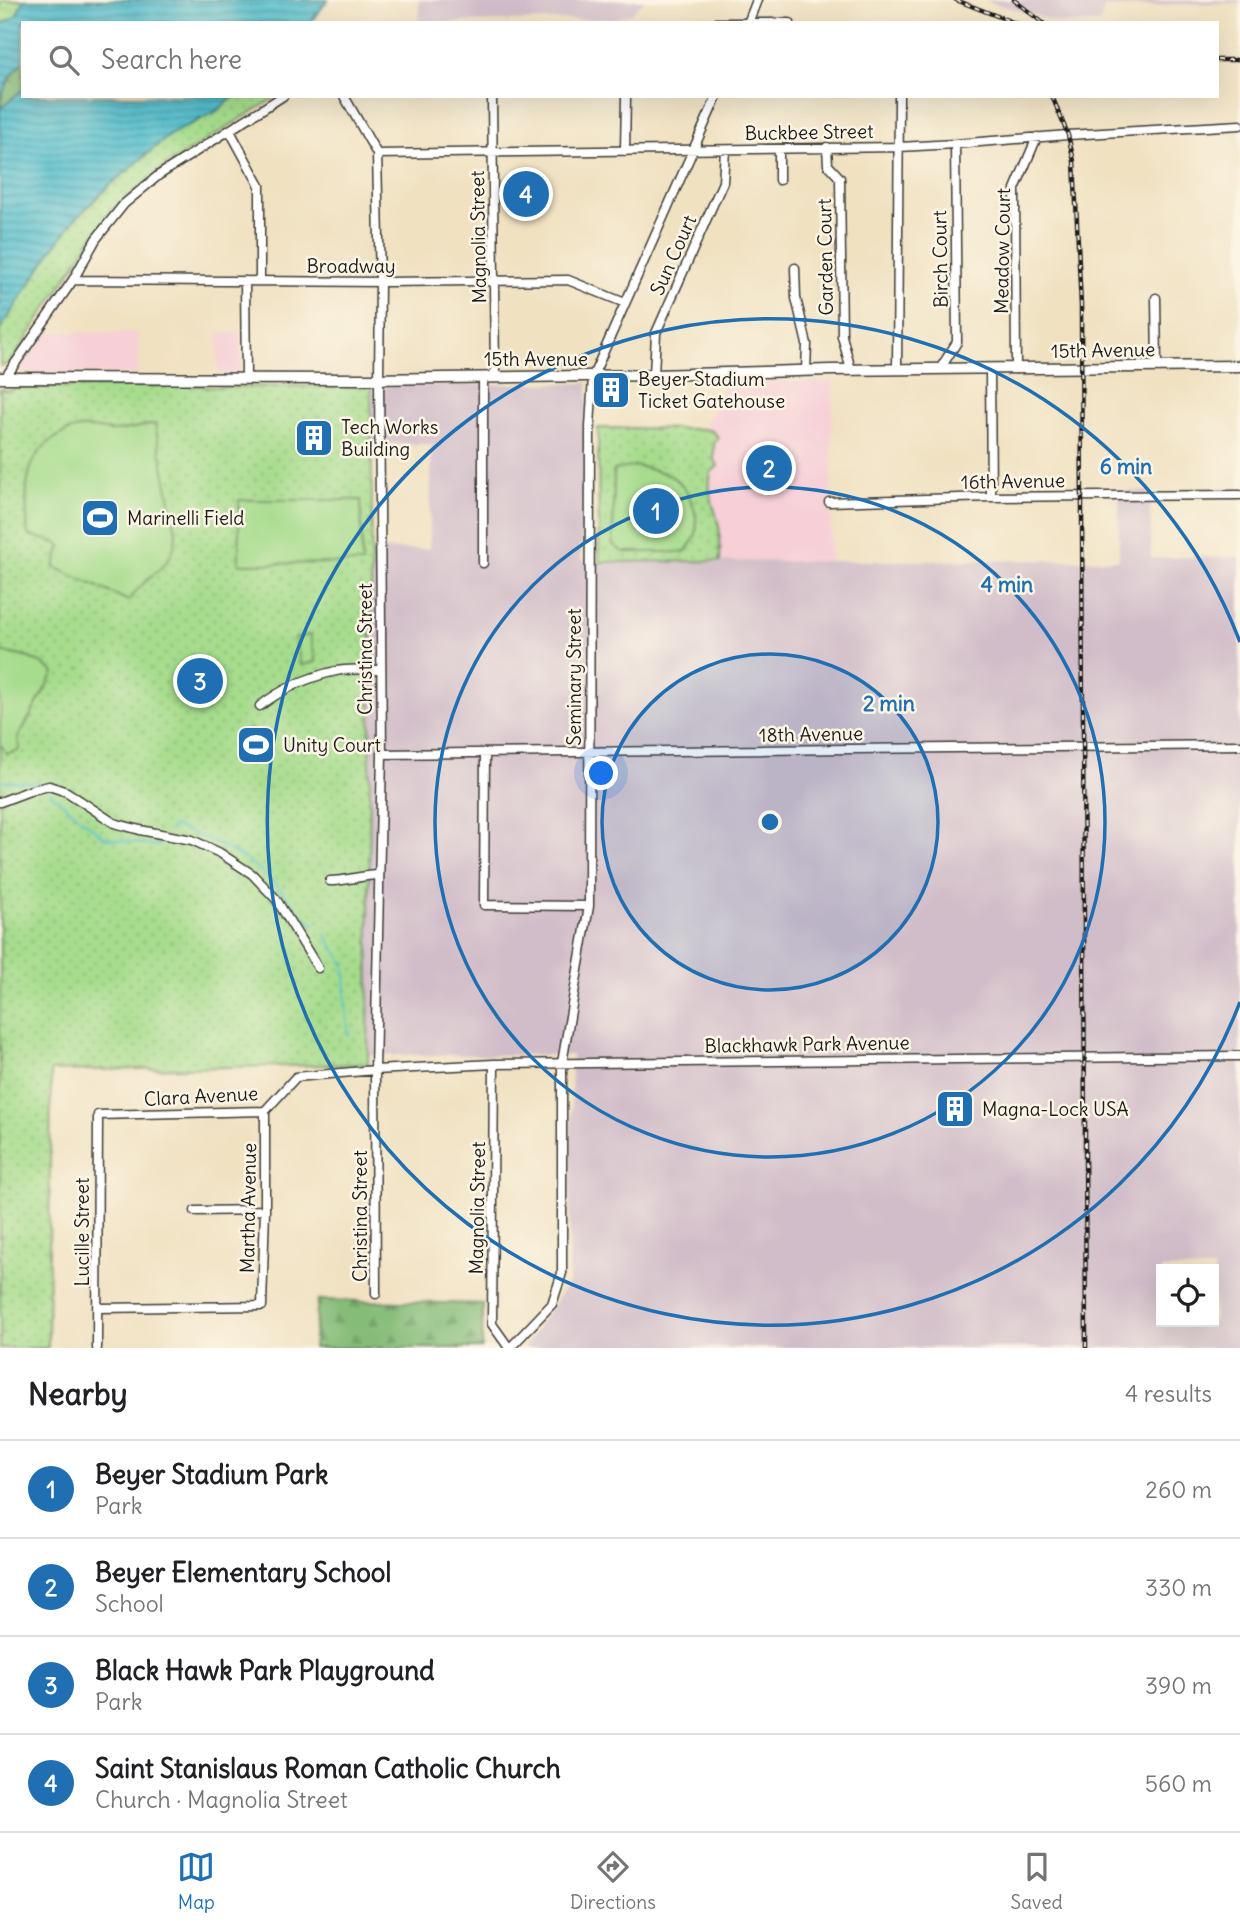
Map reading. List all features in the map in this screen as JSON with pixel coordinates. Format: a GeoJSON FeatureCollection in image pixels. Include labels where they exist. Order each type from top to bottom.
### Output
{"type":"FeatureCollection","features":[{"type":"Feature","properties":{"kind":"main road","name":"15th Avenue"},"geometry":{"type":"LineString","coordinates":[[3,378],[379,379],[897,369],[1240,366]]}},
{"type":"Feature","properties":{"kind":"street"},"geometry":{"type":"LineString","coordinates":[[748,21],[757,0]]}},
{"type":"Feature","properties":{"kind":"street"},"geometry":{"type":"LineString","coordinates":[[3,378],[74,280],[96,239],[124,204],[159,175],[281,98]]}},
{"type":"Feature","properties":{"kind":"street","name":"Christina Street"},"geometry":{"type":"LineString","coordinates":[[345,98],[377,155],[382,754],[375,1070],[376,1294]]}},
{"type":"Feature","properties":{"kind":"street","name":"Magnolia Street"},"geometry":{"type":"LineString","coordinates":[[492,98],[495,376]]}},
{"type":"Feature","properties":{"kind":"street"},"geometry":{"type":"LineString","coordinates":[[625,151],[626,98]]}},
{"type":"Feature","properties":{"kind":"street","name":"Seminary Street"},"geometry":{"type":"LineString","coordinates":[[509,1348],[552,1304],[562,1273],[562,1063],[589,906],[590,427],[593,376],[716,98]]}},
{"type":"Feature","properties":{"kind":"street"},"geometry":{"type":"LineString","coordinates":[[897,369],[899,98]]}},
{"type":"Feature","properties":{"kind":"street","name":"Buckbee Street"},"geometry":{"type":"LineString","coordinates":[[377,155],[899,147],[1240,125]]}},
{"type":"Feature","properties":{"kind":"street"},"geometry":{"type":"LineString","coordinates":[[230,131],[260,186],[260,281]]}},
{"type":"Feature","properties":{"kind":"street","name":"Meadow Court"},"geometry":{"type":"LineString","coordinates":[[1016,369],[1015,189],[1037,137]]}},
{"type":"Feature","properties":{"kind":"street","name":"Birch Court"},"geometry":{"type":"LineString","coordinates":[[940,369],[957,342],[955,144]]}},
{"type":"Feature","properties":{"kind":"street","name":"Garden Court"},"geometry":{"type":"LineString","coordinates":[[827,147],[828,164],[840,178],[842,336],[851,370]]}},
{"type":"Feature","properties":{"kind":"street"},"geometry":{"type":"LineString","coordinates":[[779,149],[779,180]]}},
{"type":"Feature","properties":{"kind":"street","name":"Sun Court"},"geometry":{"type":"LineString","coordinates":[[654,375],[656,333],[723,181],[725,150]]}},
{"type":"Feature","properties":{"kind":"street"},"geometry":{"type":"LineString","coordinates":[[796,268],[796,298],[807,344],[806,371]]}},
{"type":"Feature","properties":{"kind":"street","name":"Broadway"},"geometry":{"type":"LineString","coordinates":[[74,280],[568,280],[625,303]]}},
{"type":"Feature","properties":{"kind":"street"},"geometry":{"type":"LineString","coordinates":[[245,281],[246,379]]}},
{"type":"Feature","properties":{"kind":"street"},"geometry":{"type":"LineString","coordinates":[[1156,298],[1157,366]]}},
{"type":"Feature","properties":{"kind":"street"},"geometry":{"type":"LineString","coordinates":[[990,369],[991,497]]}},
{"type":"Feature","properties":{"kind":"street"},"geometry":{"type":"LineString","coordinates":[[483,377],[483,563]]}},
{"type":"Feature","properties":{"kind":"street","name":"16th Avenue"},"geometry":{"type":"LineString","coordinates":[[829,502],[991,497],[1240,495]]}},
{"type":"Feature","properties":{"kind":"street"},"geometry":{"type":"LineString","coordinates":[[260,706],[276,693],[337,671],[381,670]]}},
{"type":"Feature","properties":{"kind":"street","name":"18th Avenue"},"geometry":{"type":"LineString","coordinates":[[382,754],[1240,745]]}},
{"type":"Feature","properties":{"kind":"street"},"geometry":{"type":"LineString","coordinates":[[485,753],[484,905],[589,906]]}},
{"type":"Feature","properties":{"kind":"street"},"geometry":{"type":"LineString","coordinates":[[0,802],[49,786],[67,792],[114,823],[192,840],[220,853],[252,874],[275,899],[318,968]]}},
{"type":"Feature","properties":{"kind":"street"},"geometry":{"type":"LineString","coordinates":[[330,881],[379,875]]}},
{"type":"Feature","properties":{"kind":"street","name":"Blackhawk Park Avenue"},"geometry":{"type":"LineString","coordinates":[[375,1070],[494,1064],[1240,1056]]}},
{"type":"Feature","properties":{"kind":"street","name":"Magnolia Street"},"geometry":{"type":"LineString","coordinates":[[494,1064],[492,1324],[509,1348]]}},
{"type":"Feature","properties":{"kind":"street","name":"Clara Avenue"},"geometry":{"type":"LineString","coordinates":[[97,1115],[265,1111],[296,1077],[375,1070]]}},
{"type":"Feature","properties":{"kind":"street","name":"Martha Avenue"},"geometry":{"type":"LineString","coordinates":[[97,1308],[262,1306],[265,1111]]}},
{"type":"Feature","properties":{"kind":"street","name":"Lucille Street"},"geometry":{"type":"LineString","coordinates":[[97,1115],[97,1348]]}},
{"type":"Feature","properties":{"kind":"street"},"geometry":{"type":"LineString","coordinates":[[195,1211],[265,1210]]}},
{"type":"Feature","properties":{"kind":"shaded area"},"geometry":{"type":"Polygon","coordinates":[[[419,0],[644,0],[632,13],[615,19],[419,21],[419,0]]]}},
{"type":"Feature","properties":{"kind":"shaded area"},"geometry":{"type":"Polygon","coordinates":[[[983,0],[1240,0],[1104,8],[1101,21],[1054,21],[983,0]]]}},
{"type":"Feature","properties":{"kind":"shaded area"},"geometry":{"type":"Polygon","coordinates":[[[41,332],[138,333],[138,374],[27,372],[21,369],[22,363],[41,332]]]}},
{"type":"Feature","properties":{"kind":"shaded area"},"geometry":{"type":"Polygon","coordinates":[[[218,333],[240,333],[241,369],[236,373],[218,374],[218,333]]]}},
{"type":"Feature","properties":{"kind":"shaded area"},"geometry":{"type":"Polygon","coordinates":[[[833,381],[830,561],[720,561],[720,528],[709,495],[710,472],[703,463],[703,429],[726,382],[833,381]]]}},
{"type":"Feature","properties":{"kind":"shaded area"},"geometry":{"type":"Polygon","coordinates":[[[588,383],[581,560],[1119,560],[1119,491],[1150,491],[1151,558],[1240,557],[1240,1348],[524,1348],[569,1281],[572,1055],[368,1055],[372,550],[429,549],[432,444],[372,444],[372,486],[371,386],[588,383]]]}},
{"type":"Feature","properties":{"kind":"green space"},"geometry":{"type":"Polygon","coordinates":[[[3,0],[24,0],[16,16],[0,25],[0,3],[3,0]]]}},
{"type":"Feature","properties":{"kind":"green space"},"geometry":{"type":"Polygon","coordinates":[[[21,64],[21,91],[0,109],[5,89],[21,64]]]}},
{"type":"Feature","properties":{"kind":"green space"},"geometry":{"type":"Polygon","coordinates":[[[233,98],[274,98],[162,168],[110,211],[21,347],[8,364],[0,366],[0,330],[52,249],[75,219],[109,186],[171,134],[217,111],[233,98]]]}},
{"type":"Feature","properties":{"kind":"green space"},"geometry":{"type":"Polygon","coordinates":[[[371,386],[368,1064],[51,1071],[48,1348],[0,1348],[0,389],[9,391],[16,388],[371,386]]]}},
{"type":"Feature","properties":{"kind":"green space","name":"Marinelli Field"},"geometry":{"type":"Polygon","coordinates":[[[155,424],[176,532],[171,555],[129,601],[54,567],[61,546],[28,535],[26,494],[36,457],[55,438],[84,428],[117,431],[155,424]]]}},
{"type":"Feature","properties":{"kind":"green space"},"geometry":{"type":"Polygon","coordinates":[[[598,428],[703,429],[712,431],[718,437],[714,443],[714,458],[718,466],[711,472],[710,488],[720,531],[720,561],[599,562],[598,428]]]}},
{"type":"Feature","properties":{"kind":"green space"},"geometry":{"type":"Polygon","coordinates":[[[636,466],[669,475],[679,482],[688,495],[697,526],[695,538],[685,552],[623,552],[613,544],[614,470],[636,466]]]}},
{"type":"Feature","properties":{"kind":"green space"},"geometry":{"type":"Polygon","coordinates":[[[239,500],[361,500],[362,563],[239,564],[239,500]]]}},
{"type":"Feature","properties":{"kind":"green space"},"geometry":{"type":"Polygon","coordinates":[[[310,635],[316,662],[301,665],[295,638],[310,635]]]}},
{"type":"Feature","properties":{"kind":"green space"},"geometry":{"type":"Polygon","coordinates":[[[0,652],[36,661],[54,673],[18,738],[20,748],[7,754],[0,744],[0,652]]]}},
{"type":"Feature","properties":{"kind":"green space","name":"Unity Court"},"geometry":{"type":"Polygon","coordinates":[[[250,729],[272,749],[261,761],[240,740],[250,729]]]}},
{"type":"Feature","properties":{"kind":"green space"},"geometry":{"type":"Polygon","coordinates":[[[318,1300],[483,1304],[482,1348],[313,1348],[318,1300]]]}},
{"type":"Feature","properties":{"kind":"water"},"geometry":{"type":"Polygon","coordinates":[[[24,0],[328,0],[312,21],[21,21],[21,64],[9,79],[1,97],[1,108],[21,91],[21,98],[233,98],[217,111],[171,134],[109,186],[75,219],[0,330],[0,25],[16,16],[24,0]]]}},
{"type":"Feature","properties":{"kind":"waterway"},"geometry":{"type":"LineString","coordinates":[[0,781],[38,783]]}},
{"type":"Feature","properties":{"kind":"waterway"},"geometry":{"type":"LineString","coordinates":[[49,792],[105,838],[158,846],[164,838]]}},
{"type":"Feature","properties":{"kind":"waterway"},"geometry":{"type":"LineString","coordinates":[[169,831],[173,826],[241,856],[268,877],[315,925]]}},
{"type":"Feature","properties":{"kind":"waterway"},"geometry":{"type":"LineString","coordinates":[[326,935],[345,966],[349,1036]]}},
{"type":"Feature","properties":{"kind":"railway"},"geometry":{"type":"LineString","coordinates":[[956,0],[1010,21]]}},
{"type":"Feature","properties":{"kind":"railway"},"geometry":{"type":"LineString","coordinates":[[1014,0],[1040,21]]}},
{"type":"Feature","properties":{"kind":"railway"},"geometry":{"type":"LineString","coordinates":[[1219,60],[1240,60]]}},
{"type":"Feature","properties":{"kind":"railway"},"geometry":{"type":"LineString","coordinates":[[1053,98],[1068,135],[1074,161],[1081,306],[1086,1348]]}},
{"type":"Feature","properties":{"kind":"place","name":"Saint Stanislaus Roman Catholic Church"},"geometry":{"type":"Point","coordinates":[526,194]}},
{"type":"Feature","properties":{"kind":"place","name":"Beyer Stadium Ticket Gatehouse"},"geometry":{"type":"Point","coordinates":[611,390]}},
{"type":"Feature","properties":{"kind":"place","name":"Tech Works Building"},"geometry":{"type":"Point","coordinates":[314,438]}},
{"type":"Feature","properties":{"kind":"place","name":"Beyer Elementary School"},"geometry":{"type":"Point","coordinates":[769,468]}},
{"type":"Feature","properties":{"kind":"place","name":"Beyer Stadium Park"},"geometry":{"type":"Point","coordinates":[656,511]}},
{"type":"Feature","properties":{"kind":"place","name":"Marinelli Field"},"geometry":{"type":"Point","coordinates":[100,518]}},
{"type":"Feature","properties":{"kind":"place","name":"Black Hawk Park Playground"},"geometry":{"type":"Point","coordinates":[200,681]}},
{"type":"Feature","properties":{"kind":"place","name":"Unity Court"},"geometry":{"type":"Point","coordinates":[256,745]}},
{"type":"Feature","properties":{"kind":"place","name":"Magna-Lock USA"},"geometry":{"type":"Point","coordinates":[955,1109]}}]}
